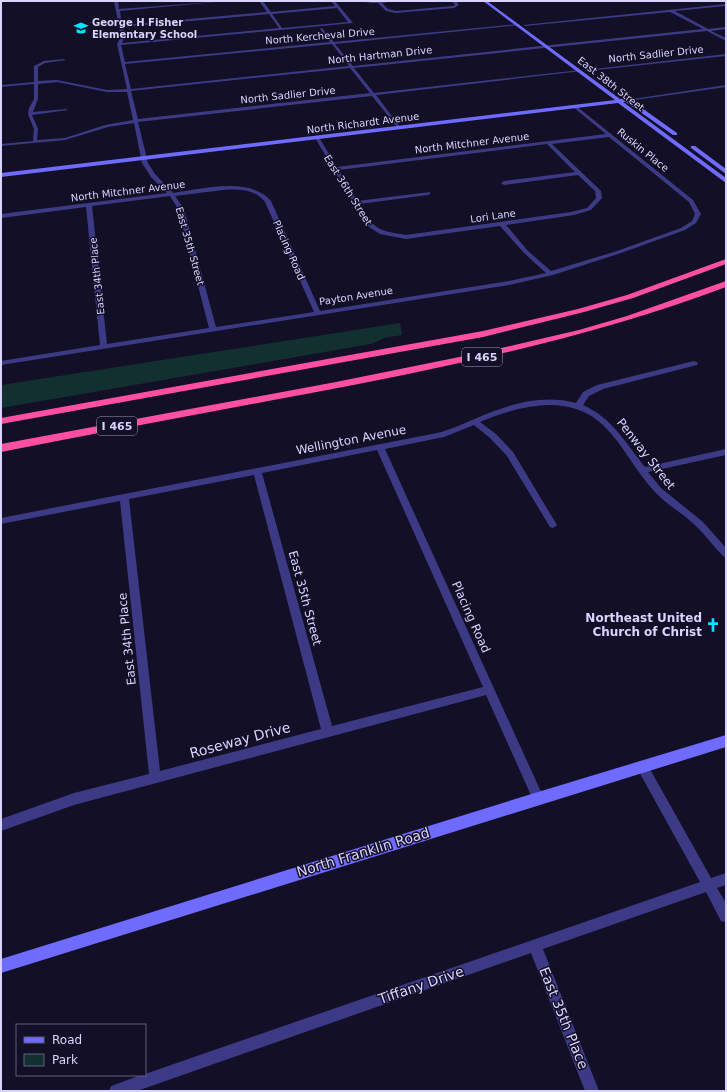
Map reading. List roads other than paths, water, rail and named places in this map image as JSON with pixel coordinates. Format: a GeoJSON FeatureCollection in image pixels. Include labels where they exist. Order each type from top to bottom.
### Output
{"type":"FeatureCollection","features":[{"type":"Feature","properties":{"kind":"highway","name":"I 465"},"geometry":{"type":"LineString","coordinates":[[1,420],[384,355],[499,332],[575,314],[681,279],[726,261]]}},
{"type":"Feature","properties":{"kind":"highway","name":"I 465"},"geometry":{"type":"LineString","coordinates":[[1,448],[240,404],[515,349],[625,320],[726,284]]}},
{"type":"Feature","properties":{"kind":"main road","name":"East 38th Street"},"geometry":{"type":"LineString","coordinates":[[485,1],[726,181]]}},
{"type":"Feature","properties":{"kind":"main road","name":"East 38th Street"},"geometry":{"type":"LineString","coordinates":[[492,1],[612,88]]}},
{"type":"Feature","properties":{"kind":"main road","name":"East 38th Street"},"geometry":{"type":"LineString","coordinates":[[617,92],[682,139]]}},
{"type":"Feature","properties":{"kind":"main road","name":"North Richardt Avenue"},"geometry":{"type":"LineString","coordinates":[[1,176],[628,100]]}},
{"type":"Feature","properties":{"kind":"main road"},"geometry":{"type":"LineString","coordinates":[[688,144],[726,172]]}},
{"type":"Feature","properties":{"kind":"main road","name":"North Franklin Road"},"geometry":{"type":"LineString","coordinates":[[1,966],[538,798],[726,741]]}},
{"type":"Feature","properties":{"kind":"street","name":"East 35th Street"},"geometry":{"type":"LineString","coordinates":[[116,1],[123,37],[119,44],[144,158],[150,174],[172,194],[181,209],[214,329]]}},
{"type":"Feature","properties":{"kind":"street"},"geometry":{"type":"LineString","coordinates":[[118,10],[224,1]]}},
{"type":"Feature","properties":{"kind":"street"},"geometry":{"type":"LineString","coordinates":[[261,1],[280,28],[283,29]]}},
{"type":"Feature","properties":{"kind":"street"},"geometry":{"type":"LineString","coordinates":[[119,44],[351,23],[333,1]]}},
{"type":"Feature","properties":{"kind":"street"},"geometry":{"type":"LineString","coordinates":[[367,3],[394,1]]}},
{"type":"Feature","properties":{"kind":"street"},"geometry":{"type":"LineString","coordinates":[[379,2],[387,10],[396,12],[454,7],[457,5],[454,1]]}},
{"type":"Feature","properties":{"kind":"street"},"geometry":{"type":"LineString","coordinates":[[525,25],[726,5]]}},
{"type":"Feature","properties":{"kind":"street"},"geometry":{"type":"LineString","coordinates":[[662,6],[726,40]]}},
{"type":"Feature","properties":{"kind":"street"},"geometry":{"type":"LineString","coordinates":[[121,26],[339,7]]}},
{"type":"Feature","properties":{"kind":"street","name":"North Kercheval Drive"},"geometry":{"type":"LineString","coordinates":[[123,63],[518,25]]}},
{"type":"Feature","properties":{"kind":"street","name":"North Hartman Drive"},"geometry":{"type":"LineString","coordinates":[[1,86],[62,82],[107,91],[129,90],[726,28]]}},
{"type":"Feature","properties":{"kind":"street"},"geometry":{"type":"LineString","coordinates":[[322,29],[398,127]]}},
{"type":"Feature","properties":{"kind":"street","name":"North Sadlier Drive"},"geometry":{"type":"LineString","coordinates":[[587,70],[726,55]]}},
{"type":"Feature","properties":{"kind":"street"},"geometry":{"type":"LineString","coordinates":[[36,141],[36,129],[30,114],[36,99],[36,66],[44,62],[64,60]]}},
{"type":"Feature","properties":{"kind":"street","name":"North Sadlier Drive"},"geometry":{"type":"LineString","coordinates":[[1,145],[70,138],[107,126],[136,121],[580,71]]}},
{"type":"Feature","properties":{"kind":"street","name":"North Richardt Avenue"},"geometry":{"type":"LineString","coordinates":[[628,100],[726,86]]}},
{"type":"Feature","properties":{"kind":"street","name":"Ruskin Place"},"geometry":{"type":"LineString","coordinates":[[575,106],[691,201],[697,211]]}},
{"type":"Feature","properties":{"kind":"street"},"geometry":{"type":"LineString","coordinates":[[30,114],[66,110]]}},
{"type":"Feature","properties":{"kind":"street","name":"North Mitchner Avenue"},"geometry":{"type":"LineString","coordinates":[[335,170],[610,135]]}},
{"type":"Feature","properties":{"kind":"street","name":"East 36th Street"},"geometry":{"type":"LineString","coordinates":[[316,137],[369,225],[375,230],[388,235]]}},
{"type":"Feature","properties":{"kind":"street"},"geometry":{"type":"LineString","coordinates":[[548,143],[580,173]]}},
{"type":"Feature","properties":{"kind":"street"},"geometry":{"type":"LineString","coordinates":[[504,183],[580,173]]}},
{"type":"Feature","properties":{"kind":"street","name":"Lori Lane"},"geometry":{"type":"LineString","coordinates":[[388,235],[412,237],[578,213],[589,209],[598,201],[599,196],[598,191],[580,173]]}},
{"type":"Feature","properties":{"kind":"street","name":"North Mitchner Avenue"},"geometry":{"type":"LineString","coordinates":[[1,216],[172,194],[232,188],[256,192]]}},
{"type":"Feature","properties":{"kind":"street","name":"Placing Road"},"geometry":{"type":"LineString","coordinates":[[256,192],[268,201],[317,312]]}},
{"type":"Feature","properties":{"kind":"street"},"geometry":{"type":"LineString","coordinates":[[355,203],[428,193]]}},
{"type":"Feature","properties":{"kind":"street","name":"East 34th Place"},"geometry":{"type":"LineString","coordinates":[[90,205],[104,346]]}},
{"type":"Feature","properties":{"kind":"street","name":"Payton Avenue"},"geometry":{"type":"LineString","coordinates":[[1,363],[317,312],[487,288],[550,274],[615,254],[683,230],[695,221],[697,211]]}},
{"type":"Feature","properties":{"kind":"street"},"geometry":{"type":"LineString","coordinates":[[502,224],[526,252],[550,274]]}},
{"type":"Feature","properties":{"kind":"street"},"geometry":{"type":"LineString","coordinates":[[579,405],[586,394],[600,387],[694,363]]}},
{"type":"Feature","properties":{"kind":"street","name":"Wellington Avenue"},"geometry":{"type":"LineString","coordinates":[[1,521],[444,434],[505,410],[544,402],[561,401],[579,405]]}},
{"type":"Feature","properties":{"kind":"street","name":"Penway Street"},"geometry":{"type":"LineString","coordinates":[[579,405],[592,412],[608,424],[658,490],[700,524],[726,554]]}},
{"type":"Feature","properties":{"kind":"street"},"geometry":{"type":"LineString","coordinates":[[475,422],[493,436],[510,454],[553,525]]}},
{"type":"Feature","properties":{"kind":"street","name":"Placing Road"},"geometry":{"type":"LineString","coordinates":[[380,447],[538,798]]}},
{"type":"Feature","properties":{"kind":"street"},"geometry":{"type":"LineString","coordinates":[[643,470],[726,452]]}},
{"type":"Feature","properties":{"kind":"street","name":"East 35th Street"},"geometry":{"type":"LineString","coordinates":[[256,471],[328,733]]}},
{"type":"Feature","properties":{"kind":"street","name":"East 34th Place"},"geometry":{"type":"LineString","coordinates":[[124,496],[155,778]]}},
{"type":"Feature","properties":{"kind":"street","name":"Roseway Drive"},"geometry":{"type":"LineString","coordinates":[[1,825],[62,803],[489,690]]}},
{"type":"Feature","properties":{"kind":"street"},"geometry":{"type":"LineString","coordinates":[[642,766],[726,916]]}},
{"type":"Feature","properties":{"kind":"street","name":"Tiffany Drive"},"geometry":{"type":"LineString","coordinates":[[116,1091],[726,879]]}},
{"type":"Feature","properties":{"kind":"street","name":"East 35th Place"},"geometry":{"type":"LineString","coordinates":[[535,946],[592,1091]]}},
{"type":"Feature","properties":{"kind":"place","name":"George H Fisher Elementary School"},"geometry":{"type":"Point","coordinates":[81,28]}},
{"type":"Feature","properties":{"kind":"place","name":"Northeast United Church of Christ"},"geometry":{"type":"Point","coordinates":[713,625]}}]}
